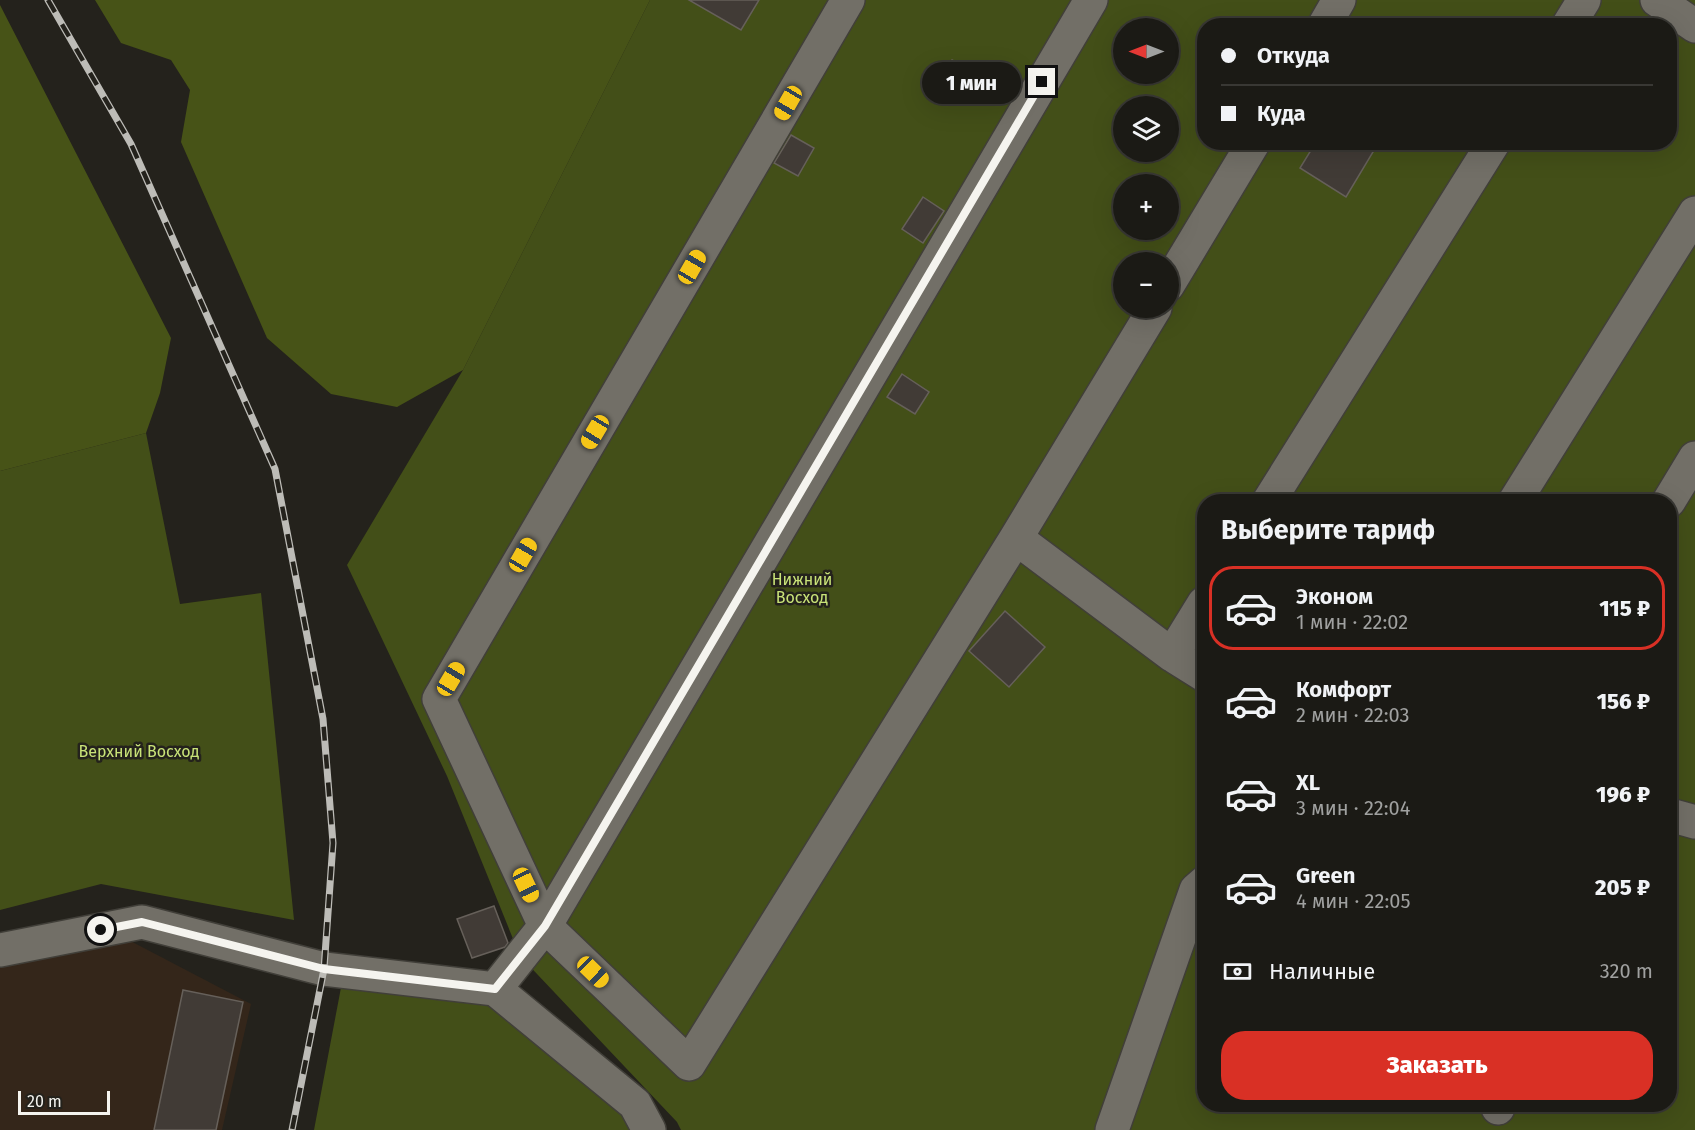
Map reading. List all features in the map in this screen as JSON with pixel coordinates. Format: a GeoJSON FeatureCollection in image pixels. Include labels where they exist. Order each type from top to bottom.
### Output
{"type":"FeatureCollection","features":[{"type":"Feature","properties":{"kind":"lane"},"geometry":{"type":"LineString","coordinates":[[848,0],[439,699],[545,926],[689,1064],[1016,538],[1149,318]]}},
{"type":"Feature","properties":{"kind":"lane"},"geometry":{"type":"LineString","coordinates":[[495,989],[545,926],[1091,0]]}},
{"type":"Feature","properties":{"kind":"lane"},"geometry":{"type":"LineString","coordinates":[[1329,18],[1340,0]]}},
{"type":"Feature","properties":{"kind":"lane"},"geometry":{"type":"LineString","coordinates":[[1573,18],[1584,0]]}},
{"type":"Feature","properties":{"kind":"lane"},"geometry":{"type":"LineString","coordinates":[[1657,0],[1695,26]]}},
{"type":"Feature","properties":{"kind":"lane"},"geometry":{"type":"LineString","coordinates":[[1179,267],[1249,150]]}},
{"type":"Feature","properties":{"kind":"lane"},"geometry":{"type":"LineString","coordinates":[[1273,494],[1489,150]]}},
{"type":"Feature","properties":{"kind":"lane"},"geometry":{"type":"LineString","coordinates":[[1519,494],[1695,213]]}},
{"type":"Feature","properties":{"kind":"lane"},"geometry":{"type":"LineString","coordinates":[[1673,494],[1695,458]]}},
{"type":"Feature","properties":{"kind":"lane"},"geometry":{"type":"LineString","coordinates":[[1016,538],[1172,655],[1197,671]]}},
{"type":"Feature","properties":{"kind":"lane"},"geometry":{"type":"LineString","coordinates":[[1172,655],[1197,614]]}},
{"type":"Feature","properties":{"kind":"lane"},"geometry":{"type":"LineString","coordinates":[[1677,817],[1695,822]]}},
{"type":"Feature","properties":{"kind":"lane"},"geometry":{"type":"LineString","coordinates":[[1112,1130],[1197,889]]}},
{"type":"Feature","properties":{"kind":"lane"},"geometry":{"type":"LineString","coordinates":[[0,950],[142,922],[324,969],[495,989],[635,1104],[650,1130]]}},
{"type":"Feature","properties":{"kind":"shaded area"},"geometry":{"type":"Polygon","coordinates":[[[119,935],[251,1004],[222,1130],[0,1130],[0,959],[119,935]]]}},
{"type":"Feature","properties":{"kind":"green space"},"geometry":{"type":"Polygon","coordinates":[[[95,0],[650,0],[463,370],[397,407],[331,394],[267,338],[181,142],[190,90],[171,60],[121,43],[95,0]]]}},
{"type":"Feature","properties":{"kind":"green space","name":"Нижний Восход"},"geometry":{"type":"Polygon","coordinates":[[[650,0],[1695,0],[1695,1130],[681,1130],[677,1122],[520,956],[447,776],[347,565],[463,370],[650,0]]]}},
{"type":"Feature","properties":{"kind":"green space"},"geometry":{"type":"Polygon","coordinates":[[[0,5],[171,338],[160,393],[146,433],[0,471],[0,5]]]}},
{"type":"Feature","properties":{"kind":"green space","name":"Верхний Восход"},"geometry":{"type":"Polygon","coordinates":[[[146,433],[180,604],[261,593],[294,920],[101,884],[0,910],[0,471],[146,433]]]}},
{"type":"Feature","properties":{"kind":"green space"},"geometry":{"type":"Polygon","coordinates":[[[343,977],[489,996],[623,1114],[631,1130],[314,1130],[343,977]]]}},
{"type":"Feature","properties":{"kind":"building"},"geometry":{"type":"Polygon","coordinates":[[[689,0],[759,0],[741,30],[689,0]]]}},
{"type":"Feature","properties":{"kind":"building"},"geometry":{"type":"Polygon","coordinates":[[[952,60],[986,79],[971,105],[937,85],[952,60]]]}},
{"type":"Feature","properties":{"kind":"building"},"geometry":{"type":"Polygon","coordinates":[[[791,135],[814,148],[798,176],[774,163],[791,135]]]}},
{"type":"Feature","properties":{"kind":"building"},"geometry":{"type":"Polygon","coordinates":[[[1311,150],[1374,150],[1346,197],[1300,168],[1311,150]]]}},
{"type":"Feature","properties":{"kind":"building"},"geometry":{"type":"Polygon","coordinates":[[[923,197],[944,211],[923,243],[902,229],[923,197]]]}},
{"type":"Feature","properties":{"kind":"building"},"geometry":{"type":"Polygon","coordinates":[[[902,374],[929,392],[915,414],[887,397],[902,374]]]}},
{"type":"Feature","properties":{"kind":"building"},"geometry":{"type":"Polygon","coordinates":[[[1005,611],[1045,647],[1009,687],[969,651],[1005,611]]]}},
{"type":"Feature","properties":{"kind":"building"},"geometry":{"type":"Polygon","coordinates":[[[494,906],[508,943],[505,947],[472,958],[457,919],[494,906]]]}},
{"type":"Feature","properties":{"kind":"building"},"geometry":{"type":"Polygon","coordinates":[[[183,990],[243,1002],[216,1130],[154,1130],[183,990]]]}},
{"type":"Feature","properties":{"kind":"railway"},"geometry":{"type":"LineString","coordinates":[[48,0],[131,144],[275,469],[323,719],[333,843],[324,969],[292,1130]]}},
{"type":"Feature","properties":{"kind":"route"},"geometry":{"type":"LineString","coordinates":[[101,930],[142,922],[324,969],[495,989],[545,926],[1042,82]]}}]}
